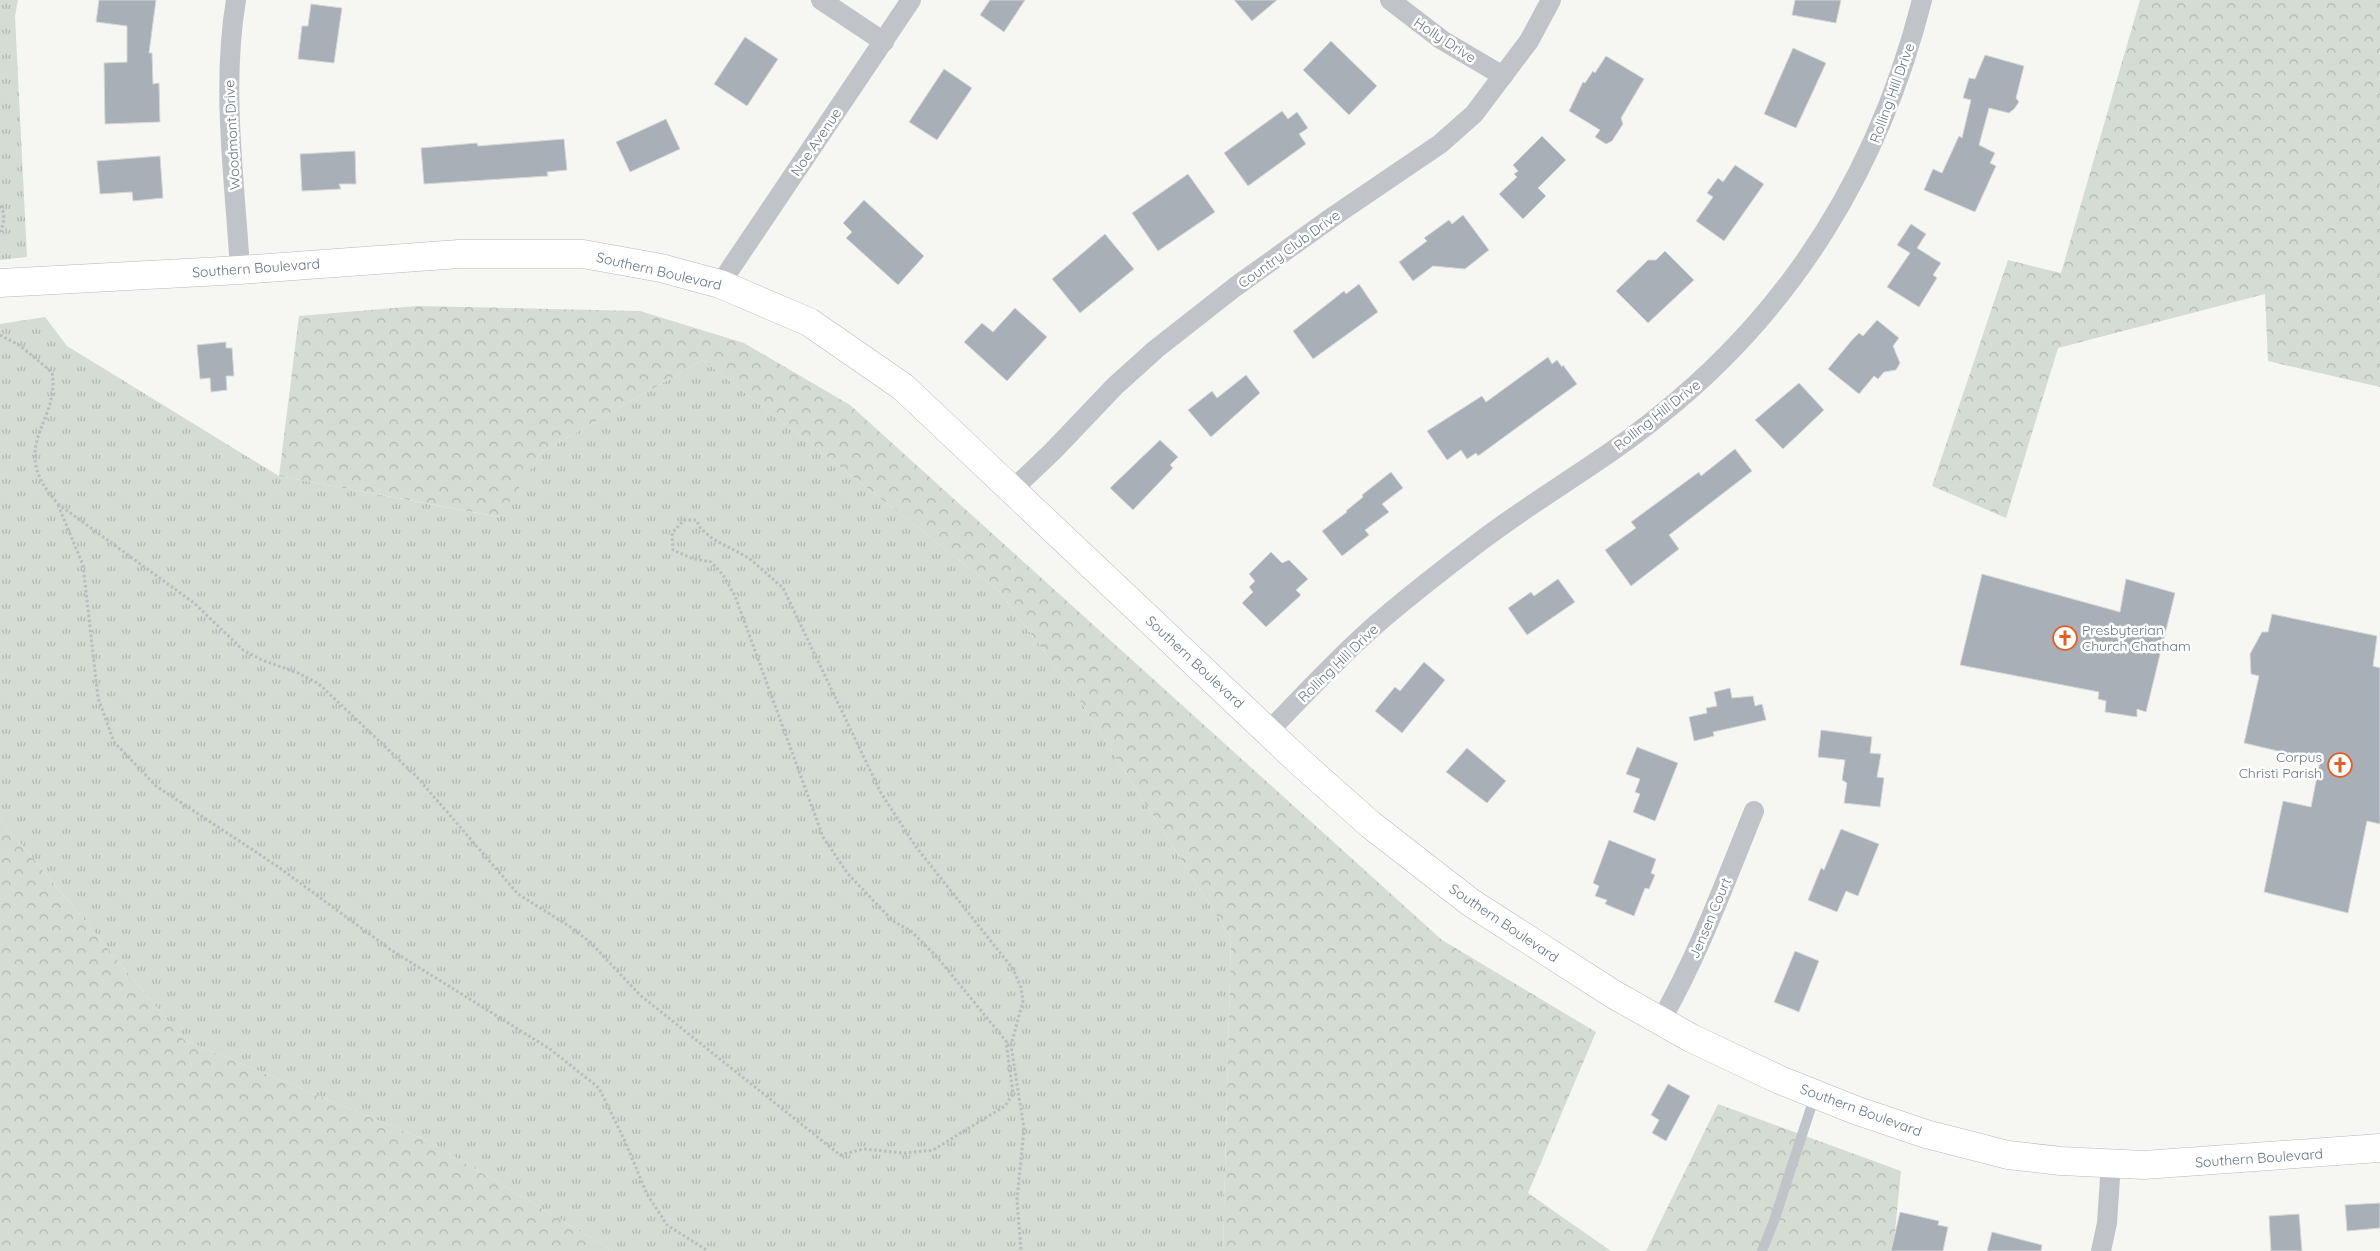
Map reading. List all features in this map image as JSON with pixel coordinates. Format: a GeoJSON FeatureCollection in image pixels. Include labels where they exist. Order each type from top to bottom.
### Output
{"type":"FeatureCollection","features":[{"type":"Feature","properties":{"kind":"main road","name":"Southern Boulevard"},"geometry":{"type":"LineString","coordinates":[[0,283],[240,270],[459,254],[583,254],[661,268],[720,284],[809,322],[903,386],[1268,732],[1371,825],[1470,902],[1552,956],[1660,1022],[1780,1080],[1815,1094],[1926,1134],[2008,1155],[2061,1161],[2184,1163],[2380,1148]]}},
{"type":"Feature","properties":{"kind":"street","name":"Woodmont Drive"},"geometry":{"type":"LineString","coordinates":[[236,0],[230,35],[228,86],[240,270]]}},
{"type":"Feature","properties":{"kind":"street"},"geometry":{"type":"LineString","coordinates":[[821,0],[884,42]]}},
{"type":"Feature","properties":{"kind":"street","name":"Noe Avenue"},"geometry":{"type":"LineString","coordinates":[[720,284],[911,0]]}},
{"type":"Feature","properties":{"kind":"street","name":"Holly Drive"},"geometry":{"type":"LineString","coordinates":[[1390,0],[1442,40],[1503,76]]}},
{"type":"Feature","properties":{"kind":"street","name":"Country Club Drive"},"geometry":{"type":"LineString","coordinates":[[1012,490],[1054,451],[1115,386],[1156,350],[1235,287],[1440,144],[1474,114],[1529,41],[1551,0]]}},
{"type":"Feature","properties":{"kind":"street","name":"Rolling Hill Drive"},"geometry":{"type":"LineString","coordinates":[[1268,732],[1373,627],[1485,538],[1614,450],[1658,417],[1714,369],[1762,318],[1822,234],[1861,169],[1879,131],[1903,69],[1922,0]]}},
{"type":"Feature","properties":{"kind":"street","name":"Jensen Court"},"geometry":{"type":"LineString","coordinates":[[1660,1022],[1683,982],[1708,927],[1754,811]]}},
{"type":"Feature","properties":{"kind":"street"},"geometry":{"type":"LineString","coordinates":[[2101,1251],[2107,1223],[2111,1163]]}},
{"type":"Feature","properties":{"kind":"lane"},"geometry":{"type":"LineString","coordinates":[[1762,1251],[1774,1221],[1815,1094]]}},
{"type":"Feature","properties":{"kind":"path"},"geometry":{"type":"LineString","coordinates":[[0,206],[3,210],[4,226],[0,232]]}},
{"type":"Feature","properties":{"kind":"path"},"geometry":{"type":"LineString","coordinates":[[0,335],[19,344],[52,372],[53,393],[35,444],[34,461],[48,494],[58,504],[194,603],[243,650],[319,684],[416,776],[518,894],[569,926],[590,942],[640,995],[840,1155],[864,1149],[905,1153],[933,1150],[1005,1106],[1013,1094],[1006,1041],[937,957],[911,931],[887,914],[848,874],[823,837],[735,596],[723,575],[711,562],[691,558],[673,550],[672,533],[684,520],[696,520],[701,529],[713,539],[749,558],[782,588],[881,793],[916,847],[1013,969],[1021,987],[1023,1001],[1011,1045],[1024,1129],[1017,1200],[1021,1251]]}},
{"type":"Feature","properties":{"kind":"path"},"geometry":{"type":"LineString","coordinates":[[58,504],[83,565],[98,698],[114,742],[156,786],[277,866],[390,950],[550,1050],[599,1088],[624,1139],[647,1194],[667,1225],[708,1251]]}},
{"type":"Feature","properties":{"kind":"green space"},"geometry":{"type":"Polygon","coordinates":[[[0,0],[18,0],[15,16],[27,257],[0,260],[0,0]]]}},
{"type":"Feature","properties":{"kind":"green space"},"geometry":{"type":"Polygon","coordinates":[[[2140,0],[2380,0],[2380,387],[2268,361],[2265,294],[2058,348],[2006,518],[1932,486],[2008,260],[2061,273],[2140,0]]]}},
{"type":"Feature","properties":{"kind":"green space"},"geometry":{"type":"Polygon","coordinates":[[[417,306],[640,311],[744,343],[850,405],[1442,940],[1596,1032],[1528,1193],[1611,1251],[1223,1251],[1231,938],[1075,693],[999,591],[703,360],[542,452],[500,517],[279,476],[299,316],[417,306]]]}},
{"type":"Feature","properties":{"kind":"green space"},"geometry":{"type":"Polygon","coordinates":[[[45,317],[67,346],[279,476],[499,517],[542,452],[703,360],[999,591],[1075,693],[1231,938],[1223,1251],[613,1251],[428,1141],[184,1040],[0,819],[0,324],[45,317]]]}},
{"type":"Feature","properties":{"kind":"green space"},"geometry":{"type":"Polygon","coordinates":[[[0,819],[184,1040],[428,1141],[613,1251],[0,1251],[0,819]]]}},
{"type":"Feature","properties":{"kind":"green space"},"geometry":{"type":"Polygon","coordinates":[[[1718,1104],[1901,1171],[1893,1251],[1646,1251],[1718,1104]]]}},
{"type":"Feature","properties":{"kind":"building"},"geometry":{"type":"Polygon","coordinates":[[[99,0],[156,0],[149,53],[152,53],[153,84],[159,83],[160,122],[105,124],[104,63],[127,62],[127,26],[96,22],[99,0]]]}},
{"type":"Feature","properties":{"kind":"building"},"geometry":{"type":"Polygon","coordinates":[[[990,0],[1025,0],[1004,32],[980,15],[990,0]]]}},
{"type":"Feature","properties":{"kind":"building"},"geometry":{"type":"Polygon","coordinates":[[[1234,0],[1277,0],[1252,21],[1234,0]]]}},
{"type":"Feature","properties":{"kind":"building"},"geometry":{"type":"Polygon","coordinates":[[[1795,0],[1841,0],[1836,23],[1792,15],[1795,0]]]}},
{"type":"Feature","properties":{"kind":"building"},"geometry":{"type":"Polygon","coordinates":[[[311,4],[342,8],[334,63],[298,59],[302,26],[308,26],[311,4]]]}},
{"type":"Feature","properties":{"kind":"building"},"geometry":{"type":"Polygon","coordinates":[[[745,37],[778,59],[747,106],[714,84],[745,37]]]}},
{"type":"Feature","properties":{"kind":"building"},"geometry":{"type":"Polygon","coordinates":[[[1331,41],[1377,86],[1349,115],[1303,70],[1331,41]]]}},
{"type":"Feature","properties":{"kind":"building"},"geometry":{"type":"Polygon","coordinates":[[[1793,48],[1826,63],[1796,128],[1764,114],[1793,48]]]}},
{"type":"Feature","properties":{"kind":"building"},"geometry":{"type":"Polygon","coordinates":[[[1985,55],[2024,66],[2016,98],[2019,102],[2014,109],[2009,113],[1989,108],[1979,145],[1995,153],[1990,163],[1996,166],[1975,212],[1924,190],[1933,169],[1942,173],[1959,136],[1962,138],[1971,100],[1963,98],[1969,78],[1975,79],[1985,55]]]}},
{"type":"Feature","properties":{"kind":"building"},"geometry":{"type":"Polygon","coordinates":[[[1606,56],[1644,79],[1621,118],[1623,124],[1612,141],[1606,144],[1595,137],[1600,130],[1569,111],[1583,82],[1585,83],[1593,71],[1595,73],[1606,56]]]}},
{"type":"Feature","properties":{"kind":"building"},"geometry":{"type":"Polygon","coordinates":[[[944,69],[972,88],[937,140],[909,122],[944,69]]]}},
{"type":"Feature","properties":{"kind":"building"},"geometry":{"type":"Polygon","coordinates":[[[1282,111],[1288,119],[1297,112],[1308,128],[1299,134],[1306,144],[1248,186],[1224,153],[1282,111]]]}},
{"type":"Feature","properties":{"kind":"building"},"geometry":{"type":"Polygon","coordinates":[[[666,119],[680,149],[630,172],[616,142],[666,119]]]}},
{"type":"Feature","properties":{"kind":"building"},"geometry":{"type":"Polygon","coordinates":[[[1542,136],[1566,160],[1538,188],[1546,196],[1523,219],[1499,194],[1517,177],[1514,174],[1518,171],[1513,165],[1542,136]]]}},
{"type":"Feature","properties":{"kind":"building"},"geometry":{"type":"Polygon","coordinates":[[[564,139],[567,170],[547,172],[548,176],[424,184],[421,148],[477,143],[478,146],[564,139]]]}},
{"type":"Feature","properties":{"kind":"building"},"geometry":{"type":"Polygon","coordinates":[[[355,151],[356,184],[339,184],[341,189],[302,191],[300,154],[355,151]]]}},
{"type":"Feature","properties":{"kind":"building"},"geometry":{"type":"Polygon","coordinates":[[[160,156],[163,198],[133,201],[132,192],[100,194],[97,161],[160,156]]]}},
{"type":"Feature","properties":{"kind":"building"},"geometry":{"type":"Polygon","coordinates":[[[1735,165],[1764,184],[1724,241],[1696,221],[1713,197],[1707,193],[1718,178],[1723,182],[1735,165]]]}},
{"type":"Feature","properties":{"kind":"building"},"geometry":{"type":"Polygon","coordinates":[[[1188,174],[1215,212],[1158,251],[1132,213],[1188,174]]]}},
{"type":"Feature","properties":{"kind":"building"},"geometry":{"type":"Polygon","coordinates":[[[864,200],[924,256],[898,285],[846,238],[852,232],[843,223],[864,200]]]}},
{"type":"Feature","properties":{"kind":"building"},"geometry":{"type":"Polygon","coordinates":[[[1463,215],[1489,250],[1465,269],[1433,266],[1413,281],[1399,262],[1427,241],[1424,238],[1449,220],[1452,224],[1463,215]]]}},
{"type":"Feature","properties":{"kind":"building"},"geometry":{"type":"Polygon","coordinates":[[[1911,224],[1926,234],[1917,248],[1941,263],[1933,275],[1937,278],[1919,307],[1887,287],[1910,253],[1897,245],[1911,224]]]}},
{"type":"Feature","properties":{"kind":"building"},"geometry":{"type":"Polygon","coordinates":[[[1105,234],[1134,269],[1080,313],[1052,279],[1105,234]]]}},
{"type":"Feature","properties":{"kind":"building"},"geometry":{"type":"Polygon","coordinates":[[[1665,251],[1694,280],[1648,323],[1616,291],[1648,260],[1656,260],[1665,251]]]}},
{"type":"Feature","properties":{"kind":"building"},"geometry":{"type":"Polygon","coordinates":[[[1359,284],[1378,312],[1313,359],[1293,331],[1344,291],[1346,294],[1359,284]]]}},
{"type":"Feature","properties":{"kind":"building"},"geometry":{"type":"Polygon","coordinates":[[[1015,308],[1047,337],[1007,381],[964,342],[982,323],[993,332],[1015,308]]]}},
{"type":"Feature","properties":{"kind":"building"},"geometry":{"type":"Polygon","coordinates":[[[1877,320],[1899,338],[1893,346],[1900,363],[1896,370],[1884,372],[1878,379],[1874,376],[1859,394],[1828,369],[1859,333],[1863,336],[1877,320]]]}},
{"type":"Feature","properties":{"kind":"building"},"geometry":{"type":"Polygon","coordinates":[[[226,342],[226,348],[232,348],[234,376],[226,376],[227,390],[211,392],[210,378],[200,379],[197,345],[226,342]]]}},
{"type":"Feature","properties":{"kind":"building"},"geometry":{"type":"Polygon","coordinates":[[[1548,357],[1552,364],[1557,360],[1562,367],[1563,365],[1577,384],[1478,456],[1476,453],[1467,459],[1461,450],[1447,460],[1427,431],[1482,396],[1486,402],[1548,357]]]}},
{"type":"Feature","properties":{"kind":"building"},"geometry":{"type":"Polygon","coordinates":[[[1246,375],[1260,393],[1211,437],[1188,410],[1212,391],[1217,398],[1246,375]]]}},
{"type":"Feature","properties":{"kind":"building"},"geometry":{"type":"Polygon","coordinates":[[[1799,383],[1824,410],[1783,449],[1755,420],[1799,383]]]}},
{"type":"Feature","properties":{"kind":"building"},"geometry":{"type":"Polygon","coordinates":[[[1160,440],[1178,457],[1170,465],[1173,468],[1133,510],[1110,488],[1160,440]]]}},
{"type":"Feature","properties":{"kind":"building"},"geometry":{"type":"Polygon","coordinates":[[[1735,449],[1752,471],[1669,535],[1679,549],[1631,586],[1605,550],[1636,528],[1631,522],[1699,472],[1701,476],[1735,449]]]}},
{"type":"Feature","properties":{"kind":"building"},"geometry":{"type":"Polygon","coordinates":[[[1391,472],[1403,488],[1382,504],[1389,512],[1365,530],[1369,535],[1342,556],[1322,531],[1347,512],[1363,497],[1362,495],[1391,472]]]}},
{"type":"Feature","properties":{"kind":"building"},"geometry":{"type":"Polygon","coordinates":[[[1271,552],[1282,563],[1289,560],[1308,579],[1296,590],[1301,595],[1266,627],[1242,603],[1253,592],[1249,587],[1255,581],[1249,574],[1271,552]]]}},
{"type":"Feature","properties":{"kind":"building","name":"Presbyterian Church Chatham"},"geometry":{"type":"Polygon","coordinates":[[[1982,574],[2120,612],[2126,579],[2175,593],[2146,712],[2137,709],[2137,717],[2105,712],[2106,701],[2098,699],[2099,692],[1960,665],[1982,574]]]}},
{"type":"Feature","properties":{"kind":"building"},"geometry":{"type":"Polygon","coordinates":[[[1558,579],[1575,602],[1527,635],[1508,608],[1531,592],[1534,596],[1558,579]]]}},
{"type":"Feature","properties":{"kind":"building","name":"Corpus Christi Parish"},"geometry":{"type":"Polygon","coordinates":[[[2272,614],[2377,636],[2373,666],[2380,668],[2380,824],[2367,821],[2348,913],[2264,892],[2283,801],[2311,807],[2320,761],[2244,743],[2259,676],[2251,674],[2250,654],[2262,632],[2268,632],[2272,614]]]}},
{"type":"Feature","properties":{"kind":"building"},"geometry":{"type":"Polygon","coordinates":[[[1424,662],[1445,680],[1402,733],[1375,711],[1395,687],[1400,691],[1424,662]]]}},
{"type":"Feature","properties":{"kind":"building"},"geometry":{"type":"Polygon","coordinates":[[[1730,688],[1732,698],[1753,696],[1755,706],[1762,704],[1766,720],[1713,732],[1714,736],[1694,741],[1689,717],[1707,713],[1706,708],[1717,706],[1714,692],[1730,688]]]}},
{"type":"Feature","properties":{"kind":"building"},"geometry":{"type":"Polygon","coordinates":[[[1821,730],[1872,737],[1870,753],[1881,754],[1877,777],[1884,778],[1880,807],[1844,803],[1847,783],[1842,780],[1845,760],[1818,757],[1821,730]]]}},
{"type":"Feature","properties":{"kind":"building"},"geometry":{"type":"Polygon","coordinates":[[[1637,747],[1678,763],[1655,821],[1633,812],[1640,794],[1635,792],[1640,779],[1626,774],[1637,747]]]}},
{"type":"Feature","properties":{"kind":"building"},"geometry":{"type":"Polygon","coordinates":[[[1467,748],[1506,781],[1487,803],[1446,772],[1467,748]]]}},
{"type":"Feature","properties":{"kind":"building"},"geometry":{"type":"Polygon","coordinates":[[[1841,829],[1879,844],[1858,896],[1846,891],[1837,912],[1808,900],[1821,868],[1824,870],[1841,829]]]}},
{"type":"Feature","properties":{"kind":"building"},"geometry":{"type":"Polygon","coordinates":[[[1609,840],[1656,859],[1651,873],[1655,875],[1649,889],[1645,888],[1634,916],[1605,904],[1607,900],[1595,896],[1599,886],[1593,883],[1609,840]]]}},
{"type":"Feature","properties":{"kind":"building"},"geometry":{"type":"Polygon","coordinates":[[[1795,951],[1819,961],[1799,1012],[1774,1002],[1795,951]]]}},
{"type":"Feature","properties":{"kind":"building"},"geometry":{"type":"Polygon","coordinates":[[[1668,1084],[1690,1096],[1666,1141],[1652,1133],[1659,1120],[1651,1115],[1668,1084]]]}},
{"type":"Feature","properties":{"kind":"building"},"geometry":{"type":"Polygon","coordinates":[[[2380,1203],[2380,1228],[2347,1231],[2345,1205],[2380,1203]]]}},
{"type":"Feature","properties":{"kind":"building"},"geometry":{"type":"Polygon","coordinates":[[[1900,1212],[1939,1221],[1938,1225],[1948,1227],[1943,1251],[1891,1251],[1900,1212]]]}},
{"type":"Feature","properties":{"kind":"building"},"geometry":{"type":"Polygon","coordinates":[[[2299,1214],[2302,1251],[2271,1251],[2269,1216],[2299,1214]]]}},
{"type":"Feature","properties":{"kind":"building"},"geometry":{"type":"Polygon","coordinates":[[[1992,1232],[2042,1245],[2041,1251],[1987,1251],[1992,1232]]]}},
{"type":"Feature","properties":{"kind":"place","name":"Presbyterian Church Chatham"},"geometry":{"type":"Point","coordinates":[2065,638]}},
{"type":"Feature","properties":{"kind":"place","name":"Corpus Christi Parish"},"geometry":{"type":"Point","coordinates":[2340,765]}}]}
